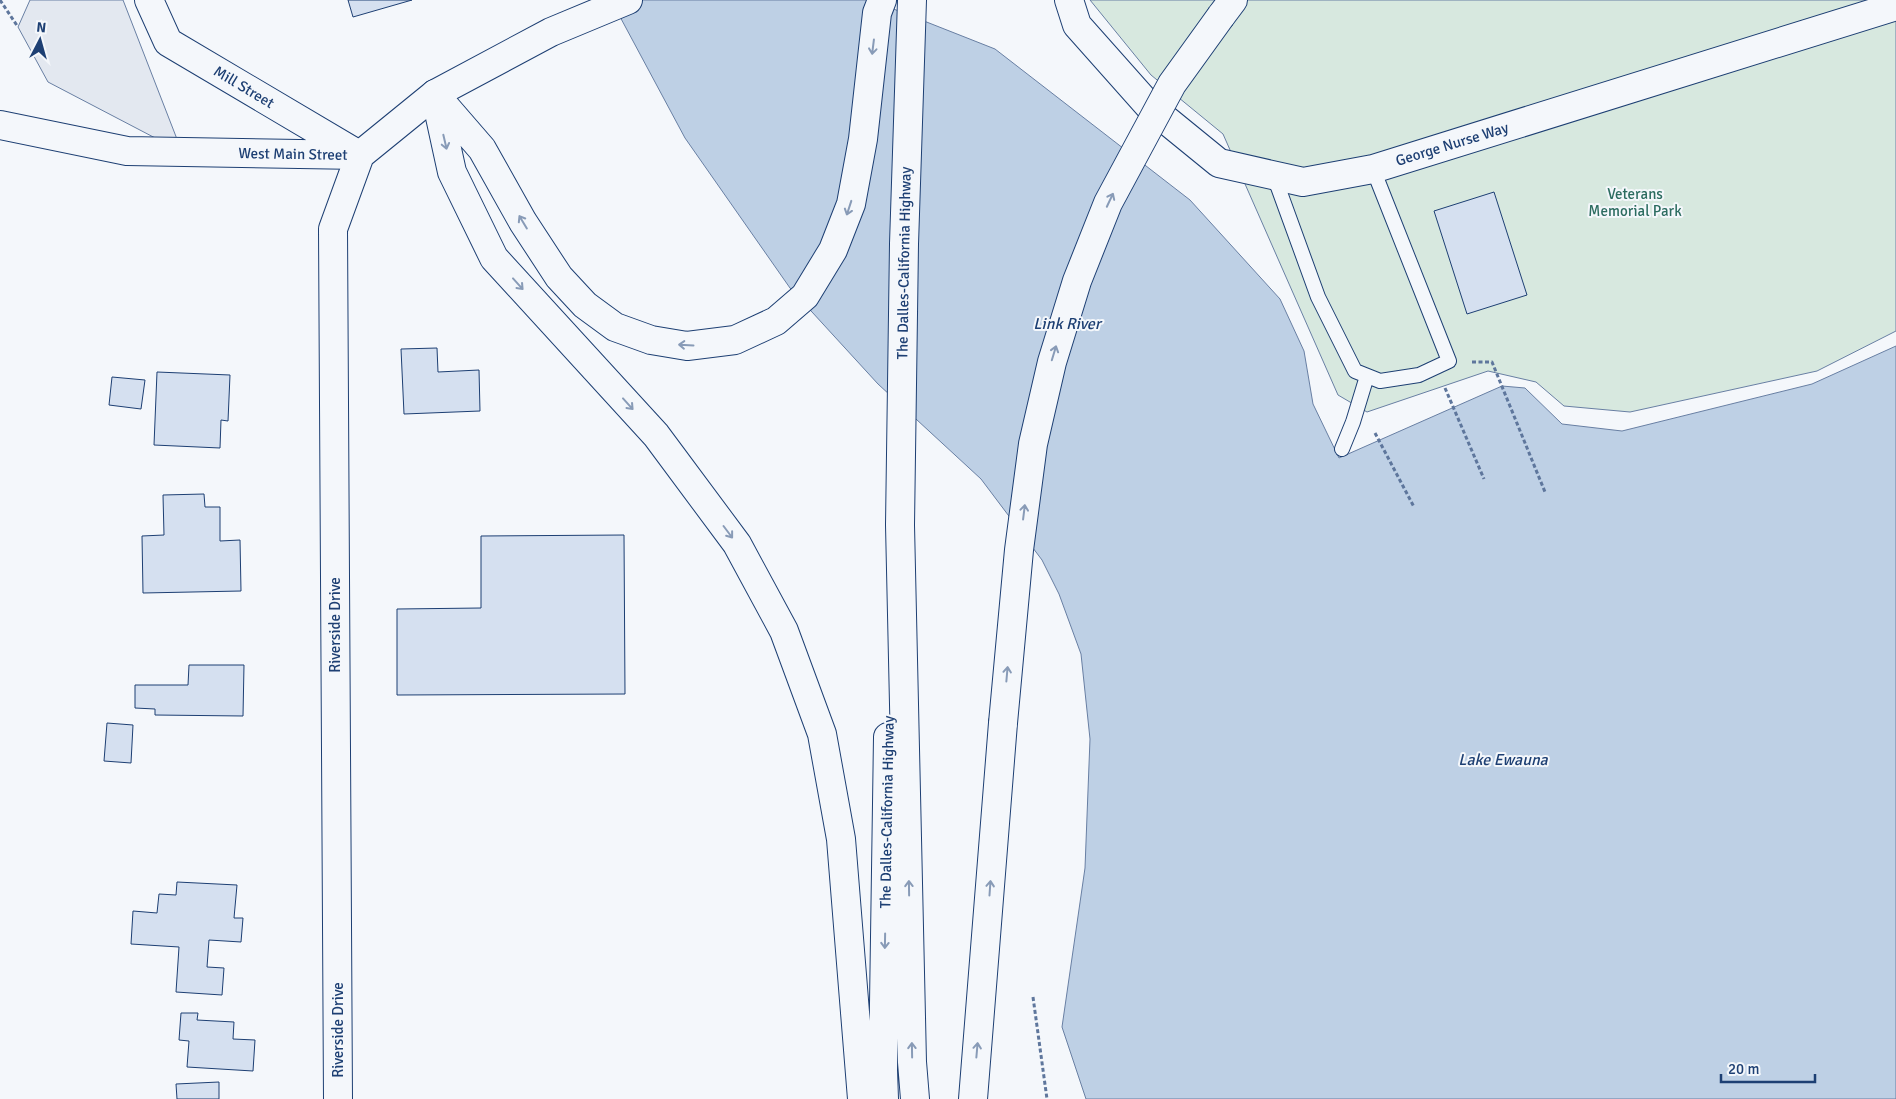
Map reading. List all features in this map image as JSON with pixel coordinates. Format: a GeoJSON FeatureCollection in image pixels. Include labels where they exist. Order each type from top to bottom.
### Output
{"type":"FeatureCollection","features":[{"type":"Feature","properties":{"kind":"main road","name":"Mill Street"},"geometry":{"type":"LineString","coordinates":[[149,0],[168,42],[360,155]]}},
{"type":"Feature","properties":{"kind":"main road","name":"West Main Street"},"geometry":{"type":"LineString","coordinates":[[0,125],[127,151],[360,155],[435,94],[551,32],[628,0]]}},
{"type":"Feature","properties":{"kind":"main road"},"geometry":{"type":"LineString","coordinates":[[435,94],[482,149],[523,222],[554,270],[584,305],[615,327],[650,340],[687,346],[735,340],[776,321],[805,296],[833,250],[851,204],[863,139],[877,13],[882,0]]}},
{"type":"Feature","properties":{"kind":"main road","name":"The Dalles-California Highway"},"geometry":{"type":"LineString","coordinates":[[912,0],[904,244],[900,525],[912,1062],[915,1099]]}},
{"type":"Feature","properties":{"kind":"main road","name":"George Nurse Way"},"geometry":{"type":"LineString","coordinates":[[1069,0],[1077,25],[1149,106],[1219,163],[1303,182],[1373,169],[1896,6]]}},
{"type":"Feature","properties":{"kind":"main road"},"geometry":{"type":"LineString","coordinates":[[973,1099],[1003,723],[1019,550],[1032,444],[1054,353],[1077,281],[1108,203],[1172,84],[1227,8]]}},
{"type":"Feature","properties":{"kind":"main road"},"geometry":{"type":"LineString","coordinates":[[435,94],[452,172],[494,258],[656,435],[737,544],[784,631],[822,734],[841,839],[862,1099]]}},
{"type":"Feature","properties":{"kind":"main road","name":"Riverside Drive"},"geometry":{"type":"LineString","coordinates":[[338,1099],[333,229],[360,155]]}},
{"type":"Feature","properties":{"kind":"main road","name":"The Dalles-California Highway"},"geometry":{"type":"LineString","coordinates":[[884,1099],[888,724],[900,525]]}},
{"type":"Feature","properties":{"kind":"lane"},"geometry":{"type":"LineString","coordinates":[[1274,176],[1318,297],[1355,370],[1380,382],[1419,375],[1443,364],[1373,169]]}},
{"type":"Feature","properties":{"kind":"lane"},"geometry":{"type":"LineString","coordinates":[[1342,449],[1353,422],[1367,376]]}},
{"type":"Feature","properties":{"kind":"path"},"geometry":{"type":"LineString","coordinates":[[0,0],[18,27]]}},
{"type":"Feature","properties":{"kind":"path"},"geometry":{"type":"LineString","coordinates":[[1484,479],[1443,364],[1492,362],[1545,492]]}},
{"type":"Feature","properties":{"kind":"path"},"geometry":{"type":"LineString","coordinates":[[1375,434],[1414,507]]}},
{"type":"Feature","properties":{"kind":"path"},"geometry":{"type":"LineString","coordinates":[[1033,997],[1047,1099]]}},
{"type":"Feature","properties":{"kind":"green space","name":"Veterans Memorial Park"},"geometry":{"type":"Polygon","coordinates":[[[1090,0],[1896,0],[1896,331],[1817,371],[1630,412],[1564,406],[1536,382],[1488,371],[1367,412],[1338,395],[1223,134],[1151,75],[1090,0]]]}},
{"type":"Feature","properties":{"kind":"shaded area"},"geometry":{"type":"Polygon","coordinates":[[[30,0],[123,0],[182,152],[48,82],[18,27],[30,0]]]}},
{"type":"Feature","properties":{"kind":"water","name":"Lake Ewauna"},"geometry":{"type":"Polygon","coordinates":[[[611,0],[877,0],[886,6],[995,49],[1190,200],[1280,299],[1304,351],[1313,404],[1339,458],[1502,386],[1525,388],[1562,424],[1622,431],[1812,384],[1896,346],[1896,1099],[1086,1099],[1062,1027],[1085,868],[1090,739],[1081,654],[1059,594],[1042,560],[981,479],[878,384],[790,288],[685,138],[611,0]]]}},
{"type":"Feature","properties":{"kind":"building"},"geometry":{"type":"Polygon","coordinates":[[[348,0],[412,0],[353,17],[348,0]]]}},
{"type":"Feature","properties":{"kind":"building"},"geometry":{"type":"Polygon","coordinates":[[[1494,192],[1527,295],[1467,314],[1434,211],[1494,192]]]}},
{"type":"Feature","properties":{"kind":"building"},"geometry":{"type":"Polygon","coordinates":[[[437,348],[438,372],[479,370],[480,411],[404,414],[401,349],[437,348]]]}},
{"type":"Feature","properties":{"kind":"building"},"geometry":{"type":"Polygon","coordinates":[[[157,372],[230,375],[228,421],[221,420],[220,448],[154,445],[157,372]]]}},
{"type":"Feature","properties":{"kind":"building"},"geometry":{"type":"Polygon","coordinates":[[[112,377],[145,380],[141,409],[109,405],[112,377]]]}},
{"type":"Feature","properties":{"kind":"building"},"geometry":{"type":"Polygon","coordinates":[[[204,494],[205,507],[220,507],[220,541],[240,540],[241,591],[143,593],[142,536],[164,535],[163,495],[204,494]]]}},
{"type":"Feature","properties":{"kind":"building"},"geometry":{"type":"Polygon","coordinates":[[[624,535],[625,694],[397,695],[397,609],[481,608],[481,536],[624,535]]]}},
{"type":"Feature","properties":{"kind":"building"},"geometry":{"type":"Polygon","coordinates":[[[189,665],[244,665],[243,716],[155,715],[155,709],[135,708],[135,685],[188,685],[189,665]]]}},
{"type":"Feature","properties":{"kind":"building"},"geometry":{"type":"Polygon","coordinates":[[[107,723],[133,725],[131,763],[104,761],[107,723]]]}},
{"type":"Feature","properties":{"kind":"building"},"geometry":{"type":"Polygon","coordinates":[[[177,882],[237,885],[234,918],[243,918],[241,942],[209,940],[207,967],[224,968],[222,995],[176,992],[179,947],[131,944],[133,911],[157,913],[159,894],[176,895],[177,882]]]}},
{"type":"Feature","properties":{"kind":"building"},"geometry":{"type":"Polygon","coordinates":[[[181,1013],[198,1013],[197,1020],[234,1022],[233,1039],[255,1040],[253,1071],[187,1067],[189,1041],[179,1040],[181,1013]]]}},
{"type":"Feature","properties":{"kind":"building"},"geometry":{"type":"Polygon","coordinates":[[[219,1082],[219,1099],[177,1099],[176,1084],[219,1082]]]}},
{"type":"Feature","properties":{"kind":"water label","name":"Link River"},"geometry":{"type":"Point","coordinates":[1067,323]}}]}
